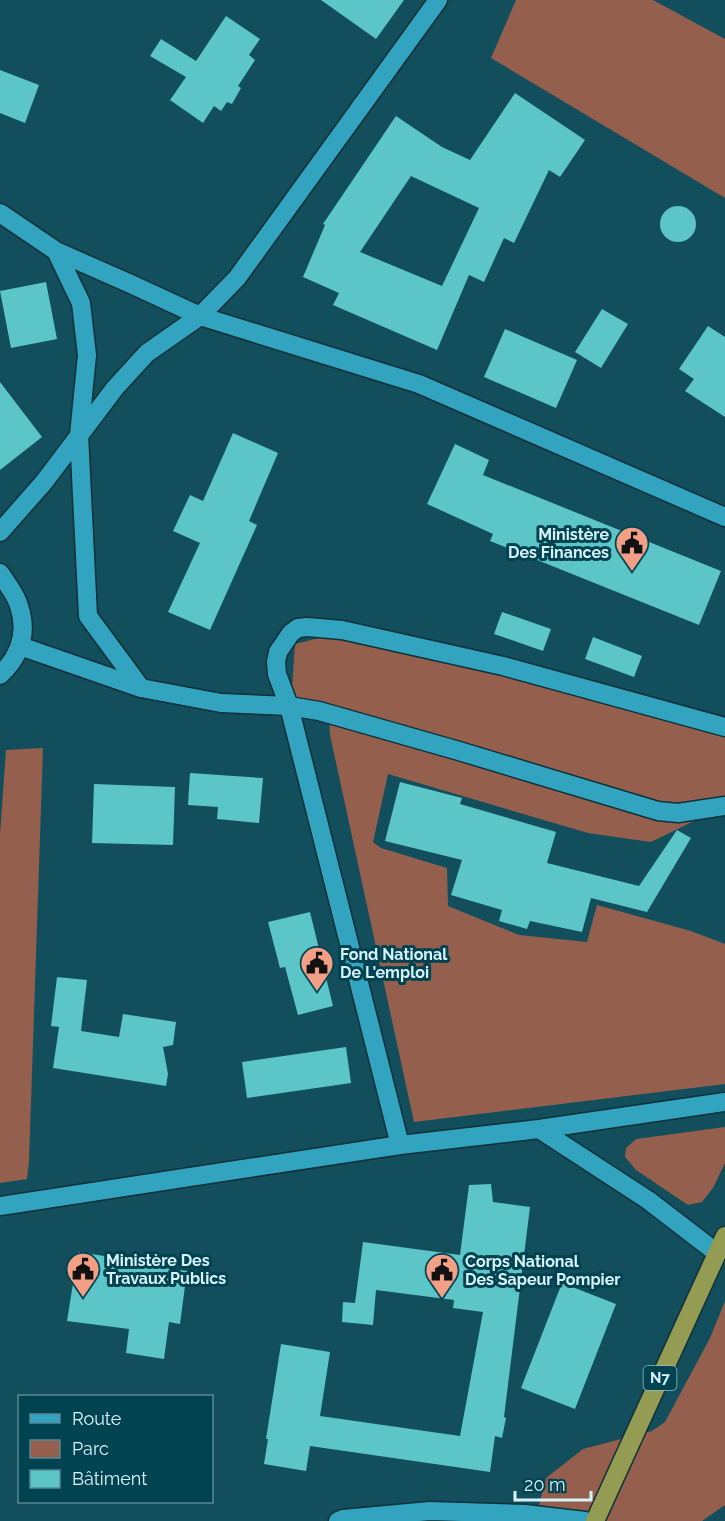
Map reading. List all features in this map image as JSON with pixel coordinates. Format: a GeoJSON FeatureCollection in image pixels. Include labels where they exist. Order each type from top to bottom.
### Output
{"type":"FeatureCollection","features":[{"type":"Feature","properties":{"kind":"highway","name":"N7"},"geometry":{"type":"LineString","coordinates":[[595,1521],[725,1236]]}},
{"type":"Feature","properties":{"kind":"street"},"geometry":{"type":"LineString","coordinates":[[0,532],[44,482],[115,388],[147,354],[200,316],[237,278],[438,0]]}},
{"type":"Feature","properties":{"kind":"street"},"geometry":{"type":"LineString","coordinates":[[0,213],[56,251],[200,316],[419,384],[725,517]]}},
{"type":"Feature","properties":{"kind":"street"},"geometry":{"type":"LineString","coordinates":[[56,251],[81,303],[87,355],[79,435],[88,616],[141,688]]}},
{"type":"Feature","properties":{"kind":"street"},"geometry":{"type":"LineString","coordinates":[[0,573],[19,604],[23,625],[20,646],[10,665],[0,675]]}},
{"type":"Feature","properties":{"kind":"street"},"geometry":{"type":"LineString","coordinates":[[400,1145],[289,706],[277,674],[278,652],[291,633],[298,628],[307,627],[342,630],[503,666],[725,727]]}},
{"type":"Feature","properties":{"kind":"street"},"geometry":{"type":"LineString","coordinates":[[20,646],[141,688],[221,703],[289,706],[319,711],[658,811],[678,813],[725,806]]}},
{"type":"Feature","properties":{"kind":"street"},"geometry":{"type":"LineString","coordinates":[[0,1206],[400,1145],[538,1129],[725,1102]]}},
{"type":"Feature","properties":{"kind":"street"},"geometry":{"type":"LineString","coordinates":[[538,1129],[648,1200],[717,1253]]}},
{"type":"Feature","properties":{"kind":"street"},"geometry":{"type":"LineString","coordinates":[[338,1521],[430,1511],[525,1514],[585,1521]]}},
{"type":"Feature","properties":{"kind":"green space"},"geometry":{"type":"Polygon","coordinates":[[[516,0],[653,0],[725,39],[725,198],[491,58],[516,0]]]}},
{"type":"Feature","properties":{"kind":"green space"},"geometry":{"type":"Polygon","coordinates":[[[339,633],[725,730],[725,811],[698,819],[651,842],[588,833],[388,774],[373,842],[381,848],[447,868],[448,906],[519,935],[587,942],[597,905],[691,931],[725,944],[725,1084],[414,1122],[330,735],[329,712],[291,704],[295,644],[339,633]]]}},
{"type":"Feature","properties":{"kind":"green space"},"geometry":{"type":"Polygon","coordinates":[[[43,748],[29,1161],[27,1179],[0,1183],[0,834],[6,750],[43,748]]]}},
{"type":"Feature","properties":{"kind":"green space"},"geometry":{"type":"Polygon","coordinates":[[[725,1127],[725,1163],[713,1188],[702,1202],[688,1205],[636,1170],[625,1157],[626,1148],[636,1139],[725,1127]]]}},
{"type":"Feature","properties":{"kind":"green space"},"geometry":{"type":"Polygon","coordinates":[[[725,1301],[725,1505],[702,1521],[535,1521],[546,1478],[583,1449],[652,1431],[665,1422],[710,1338],[725,1301]]]}},
{"type":"Feature","properties":{"kind":"building"},"geometry":{"type":"Polygon","coordinates":[[[321,0],[404,0],[376,39],[321,0]]]}},
{"type":"Feature","properties":{"kind":"building"},"geometry":{"type":"Polygon","coordinates":[[[226,16],[260,39],[249,55],[255,60],[238,86],[241,88],[232,104],[227,102],[221,111],[214,106],[203,123],[170,100],[186,77],[150,56],[161,39],[196,61],[226,16]]]}},
{"type":"Feature","properties":{"kind":"building"},"geometry":{"type":"Polygon","coordinates":[[[0,70],[39,85],[25,123],[0,113],[0,70]]]}},
{"type":"Feature","properties":{"kind":"building"},"geometry":{"type":"Polygon","coordinates":[[[515,93],[585,140],[560,177],[549,170],[514,243],[504,238],[484,282],[469,275],[437,350],[333,305],[339,293],[303,277],[325,225],[323,224],[396,116],[442,147],[470,160],[515,93]],[[411,176],[360,252],[442,286],[479,208],[411,176]]]}},
{"type":"Feature","properties":{"kind":"building"},"geometry":{"type":"Polygon","coordinates":[[[678,206],[691,211],[696,224],[691,237],[678,242],[665,237],[660,224],[665,211],[678,206]]]}},
{"type":"Feature","properties":{"kind":"building"},"geometry":{"type":"Polygon","coordinates":[[[46,282],[57,339],[11,348],[0,291],[46,282]]]}},
{"type":"Feature","properties":{"kind":"building"},"geometry":{"type":"Polygon","coordinates":[[[602,309],[628,324],[601,368],[575,352],[602,309]]]}},
{"type":"Feature","properties":{"kind":"building"},"geometry":{"type":"Polygon","coordinates":[[[708,326],[725,337],[725,417],[685,391],[694,379],[679,369],[708,326]]]}},
{"type":"Feature","properties":{"kind":"building"},"geometry":{"type":"Polygon","coordinates":[[[505,329],[577,360],[556,408],[484,377],[505,329]]]}},
{"type":"Feature","properties":{"kind":"building"},"geometry":{"type":"Polygon","coordinates":[[[0,382],[42,437],[0,470],[0,382]]]}},
{"type":"Feature","properties":{"kind":"building"},"geometry":{"type":"Polygon","coordinates":[[[233,433],[278,453],[249,521],[257,525],[210,630],[168,612],[200,543],[173,531],[190,495],[203,501],[233,433]]]}},
{"type":"Feature","properties":{"kind":"building"},"geometry":{"type":"Polygon","coordinates":[[[455,444],[489,460],[483,475],[721,571],[699,625],[490,541],[493,534],[427,504],[455,444]]]}},
{"type":"Feature","properties":{"kind":"building"},"geometry":{"type":"Polygon","coordinates":[[[502,612],[551,629],[543,651],[494,634],[502,612]]]}},
{"type":"Feature","properties":{"kind":"building"},"geometry":{"type":"Polygon","coordinates":[[[593,637],[642,656],[634,677],[585,659],[593,637]]]}},
{"type":"Feature","properties":{"kind":"building"},"geometry":{"type":"Polygon","coordinates":[[[190,773],[263,778],[259,823],[217,819],[218,807],[188,805],[190,773]]]}},
{"type":"Feature","properties":{"kind":"building"},"geometry":{"type":"Polygon","coordinates":[[[400,782],[462,798],[460,804],[556,832],[547,863],[639,886],[677,830],[691,838],[647,912],[591,898],[582,932],[530,921],[527,929],[499,921],[502,910],[451,895],[462,860],[385,841],[400,782]]]}},
{"type":"Feature","properties":{"kind":"building"},"geometry":{"type":"Polygon","coordinates":[[[94,784],[175,787],[173,845],[92,843],[94,784]]]}},
{"type":"Feature","properties":{"kind":"building"},"geometry":{"type":"Polygon","coordinates":[[[310,912],[333,1006],[298,1015],[285,967],[280,968],[268,922],[310,912]]]}},
{"type":"Feature","properties":{"kind":"building"},"geometry":{"type":"Polygon","coordinates":[[[57,977],[87,980],[81,1031],[119,1037],[123,1014],[176,1022],[173,1045],[163,1047],[168,1074],[166,1086],[53,1068],[59,1027],[51,1026],[57,977]]]}},
{"type":"Feature","properties":{"kind":"building"},"geometry":{"type":"Polygon","coordinates":[[[346,1047],[351,1083],[247,1098],[242,1062],[346,1047]]]}},
{"type":"Feature","properties":{"kind":"building"},"geometry":{"type":"Polygon","coordinates":[[[491,1184],[493,1202],[530,1207],[504,1417],[506,1418],[502,1438],[495,1436],[490,1472],[310,1446],[306,1471],[264,1464],[281,1344],[330,1352],[320,1416],[460,1436],[483,1312],[453,1308],[454,1300],[376,1290],[373,1325],[342,1322],[343,1302],[355,1303],[363,1242],[460,1255],[469,1185],[491,1184]]]}},
{"type":"Feature","properties":{"kind":"building"},"geometry":{"type":"Polygon","coordinates":[[[78,1252],[111,1257],[110,1261],[187,1271],[180,1324],[169,1322],[164,1359],[126,1353],[129,1329],[67,1321],[78,1252]]]}},
{"type":"Feature","properties":{"kind":"building"},"geometry":{"type":"Polygon","coordinates":[[[562,1283],[616,1304],[575,1409],[521,1388],[562,1283]]]}},
{"type":"Feature","properties":{"kind":"place","name":"Ministère Des Finances"},"geometry":{"type":"Point","coordinates":[632,572]}},
{"type":"Feature","properties":{"kind":"place","name":"Fond National De L'emploi"},"geometry":{"type":"Point","coordinates":[317,992]}},
{"type":"Feature","properties":{"kind":"place","name":"Ministère Des Travaux Publics"},"geometry":{"type":"Point","coordinates":[83,1298]}},
{"type":"Feature","properties":{"kind":"place","name":"Corps National Des Sapeur Pompier"},"geometry":{"type":"Point","coordinates":[442,1299]}}]}
